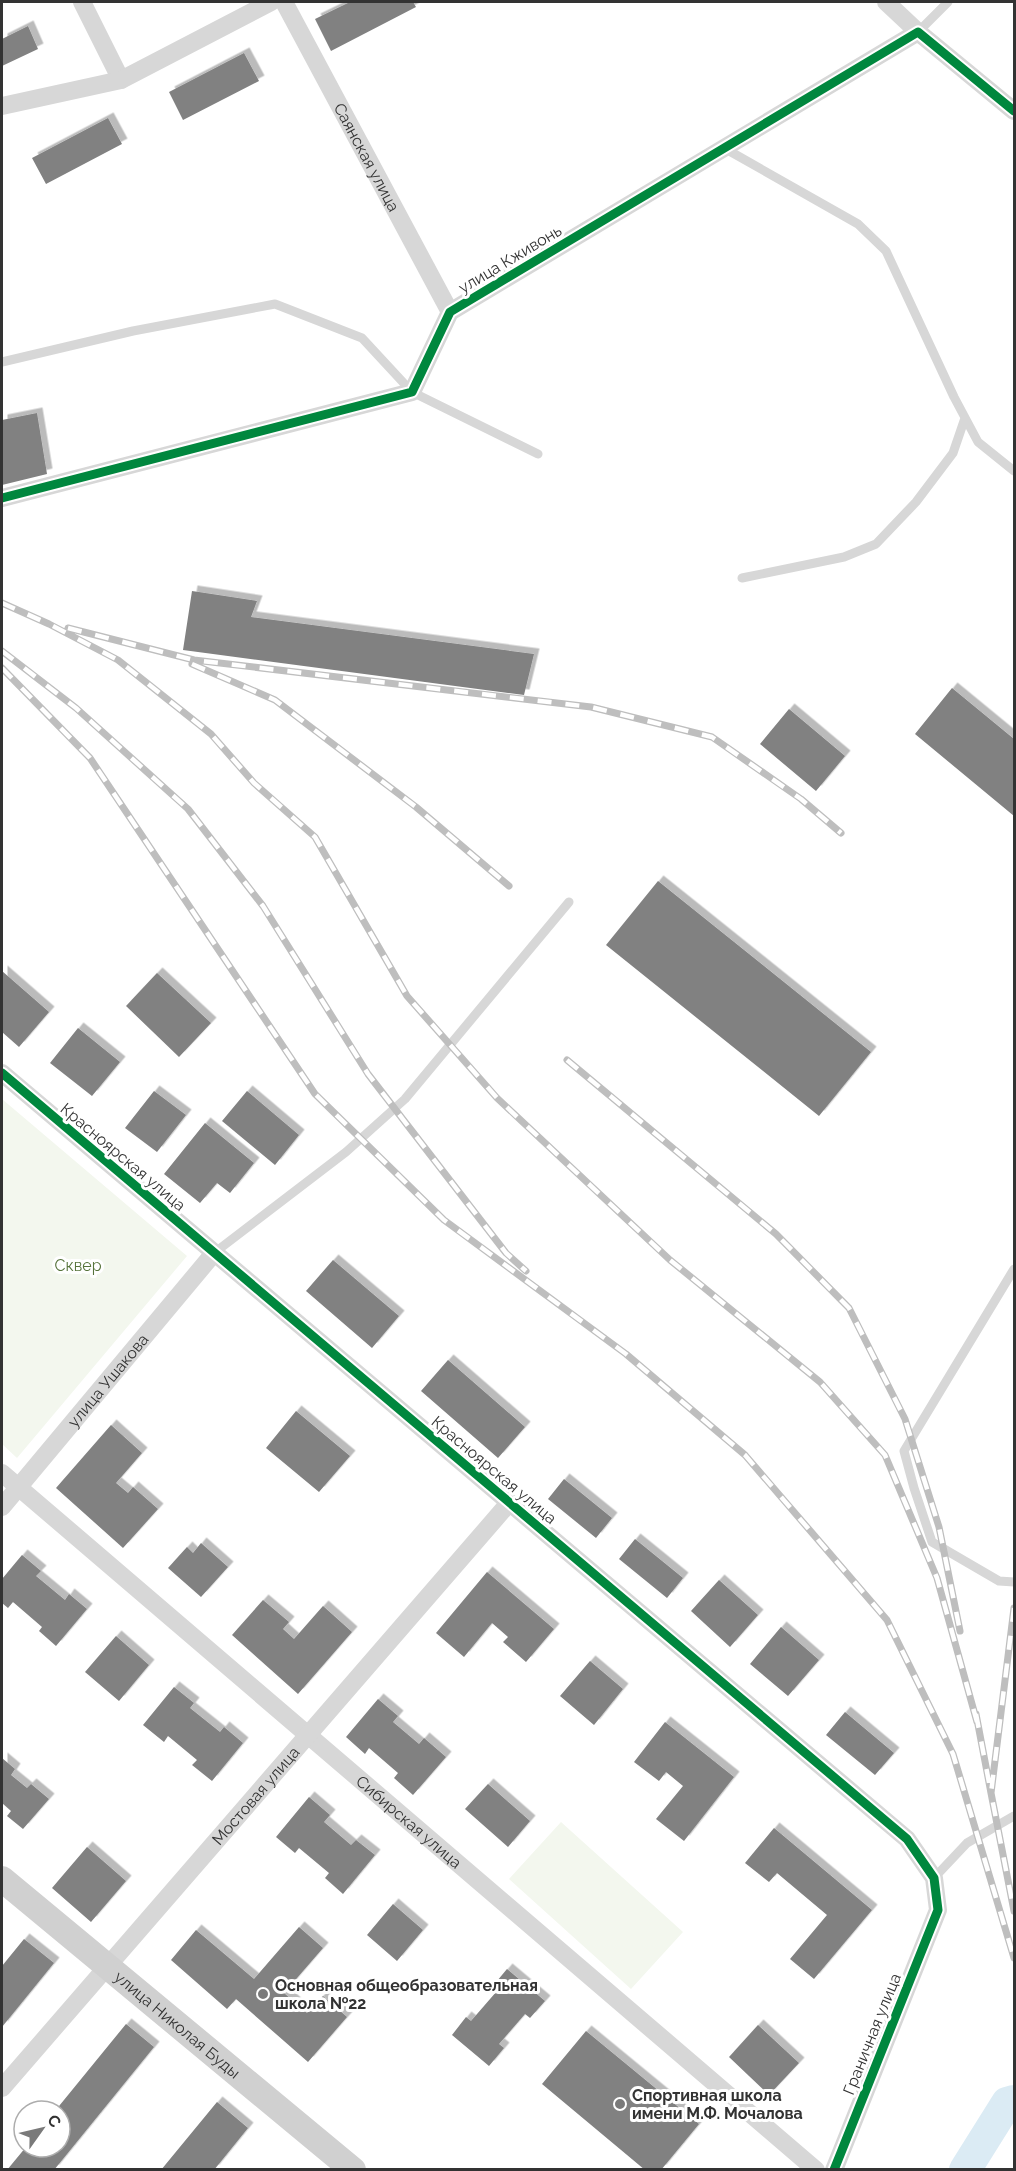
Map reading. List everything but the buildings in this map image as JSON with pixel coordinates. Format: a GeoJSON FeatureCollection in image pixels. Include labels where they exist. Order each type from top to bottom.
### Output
{"type":"FeatureCollection","features":[{"type":"Feature","properties":{"kind":"street"},"geometry":{"type":"LineString","coordinates":[[82,2],[121,80]]}},
{"type":"Feature","properties":{"kind":"street"},"geometry":{"type":"LineString","coordinates":[[2,106],[121,80],[271,2]]}},
{"type":"Feature","properties":{"kind":"street","name":"Саянская улица"},"geometry":{"type":"LineString","coordinates":[[284,2],[450,312]]}},
{"type":"Feature","properties":{"kind":"street"},"geometry":{"type":"LineString","coordinates":[[886,2],[918,32],[1014,111]]}},
{"type":"Feature","properties":{"kind":"street","name":"улица Кживонь"},"geometry":{"type":"LineString","coordinates":[[412,392],[450,312],[918,32]]}},
{"type":"Feature","properties":{"kind":"street"},"geometry":{"type":"LineString","coordinates":[[2,498],[412,392]]}},
{"type":"Feature","properties":{"kind":"street","name":"Красноярская улица"},"geometry":{"type":"LineString","coordinates":[[2,1073],[907,1839],[934,1878],[938,1910]]}},
{"type":"Feature","properties":{"kind":"street","name":"улица Ушакова"},"geometry":{"type":"LineString","coordinates":[[2,1506],[214,1253]]}},
{"type":"Feature","properties":{"kind":"street","name":"Сибирская улица"},"geometry":{"type":"LineString","coordinates":[[2,1473],[306,1736],[816,2169]]}},
{"type":"Feature","properties":{"kind":"street","name":"Мостовая улица"},"geometry":{"type":"LineString","coordinates":[[2,2088],[509,1503]]}},
{"type":"Feature","properties":{"kind":"street","name":"улица Николая Буды"},"geometry":{"type":"LineString","coordinates":[[2,1879],[353,2169]]}},
{"type":"Feature","properties":{"kind":"street","name":"Граничная улица"},"geometry":{"type":"LineString","coordinates":[[834,2169],[938,1910]]}},
{"type":"Feature","properties":{"kind":"lane"},"geometry":{"type":"LineString","coordinates":[[918,32],[948,2]]}},
{"type":"Feature","properties":{"kind":"lane"},"geometry":{"type":"LineString","coordinates":[[723,148],[858,224],[886,251],[954,397],[978,442],[1014,471]]}},
{"type":"Feature","properties":{"kind":"lane"},"geometry":{"type":"LineString","coordinates":[[2,362],[133,331],[275,304],[362,338],[412,392],[538,454]]}},
{"type":"Feature","properties":{"kind":"lane"},"geometry":{"type":"LineString","coordinates":[[742,578],[844,557],[876,544],[916,502],[953,453],[965,417]]}},
{"type":"Feature","properties":{"kind":"lane"},"geometry":{"type":"LineString","coordinates":[[214,1253],[346,1152],[405,1099],[569,902]]}},
{"type":"Feature","properties":{"kind":"lane"},"geometry":{"type":"LineString","coordinates":[[1014,1269],[904,1451],[932,1542],[999,1581],[1014,1582]]}},
{"type":"Feature","properties":{"kind":"lane"},"geometry":{"type":"LineString","coordinates":[[934,1878],[967,1843],[1014,1816]]}},
{"type":"Feature","properties":{"kind":"green space","name":"Сквер"},"geometry":{"type":"Polygon","coordinates":[[[2,1099],[187,1256],[17,1458],[2,1444],[2,1099]]]}},
{"type":"Feature","properties":{"kind":"green space"},"geometry":{"type":"Polygon","coordinates":[[[561,1822],[683,1932],[631,1989],[509,1879],[561,1822]]]}},
{"type":"Feature","properties":{"kind":"waterway"},"geometry":{"type":"LineString","coordinates":[[965,2170],[1007,2103],[1014,2101]]}},
{"type":"Feature","properties":{"kind":"railway"},"geometry":{"type":"LineString","coordinates":[[2,603],[49,624],[118,660],[211,734],[254,783],[315,837],[407,996],[497,1098],[670,1260],[820,1382],[885,1455],[937,1578],[977,1722]]}},
{"type":"Feature","properties":{"kind":"railway"},"geometry":{"type":"LineString","coordinates":[[68,628],[194,660],[591,707],[712,737],[801,799],[841,833]]}},
{"type":"Feature","properties":{"kind":"railway"},"geometry":{"type":"LineString","coordinates":[[2,651],[76,708],[188,809],[263,906],[368,1074],[506,1253],[526,1271]]}},
{"type":"Feature","properties":{"kind":"railway"},"geometry":{"type":"LineString","coordinates":[[192,664],[275,700],[416,807],[509,886]]}},
{"type":"Feature","properties":{"kind":"railway"},"geometry":{"type":"LineString","coordinates":[[2,668],[90,758],[315,1094],[444,1220],[626,1354],[745,1455],[887,1620],[953,1754],[1014,1958]]}},
{"type":"Feature","properties":{"kind":"railway"},"geometry":{"type":"LineString","coordinates":[[567,1060],[776,1234],[849,1308],[905,1419],[939,1527],[960,1631]]}},
{"type":"Feature","properties":{"kind":"railway"},"geometry":{"type":"LineString","coordinates":[[1014,1608],[991,1793],[1014,1911]]}},
{"type":"Feature","properties":{"kind":"railway"},"geometry":{"type":"LineString","coordinates":[[976,1714],[991,1793]]}},
{"type":"Feature","properties":{"kind":"cycle path"},"geometry":{"type":"LineString","coordinates":[[2,498],[412,392],[450,312],[918,32],[1014,111]]}},
{"type":"Feature","properties":{"kind":"cycle path"},"geometry":{"type":"LineString","coordinates":[[2,1073],[907,1839],[934,1878],[938,1910],[834,2170]]}},
{"type":"Feature","properties":{"kind":"place","name":"Основная общеобразовательная школа №22"},"geometry":{"type":"Point","coordinates":[263,1994]}},
{"type":"Feature","properties":{"kind":"place","name":"Спортивная школа имени М.Ф. Мочалова"},"geometry":{"type":"Point","coordinates":[620,2104]}}]}
